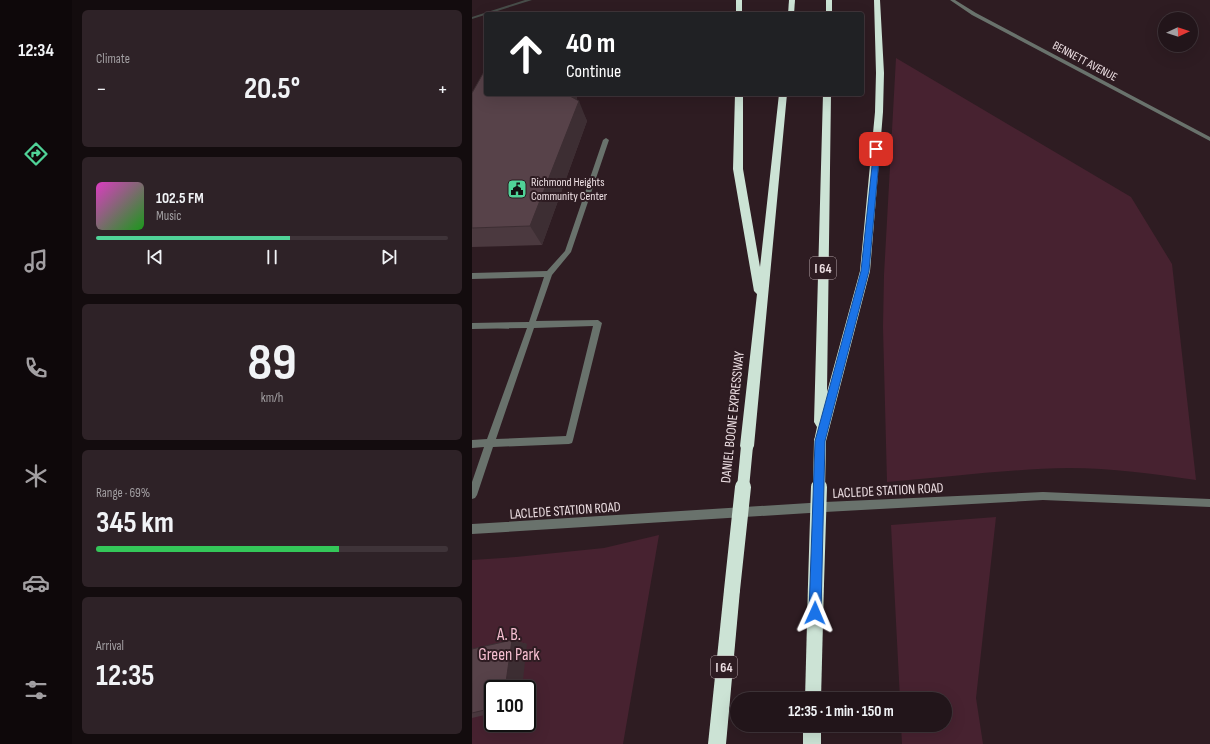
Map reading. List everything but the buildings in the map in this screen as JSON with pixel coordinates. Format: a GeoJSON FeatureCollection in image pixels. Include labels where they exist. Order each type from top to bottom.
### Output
{"type":"FeatureCollection","features":[{"type":"Feature","properties":{"kind":"highway"},"geometry":{"type":"LineString","coordinates":[[739,12],[740,0]]}},
{"type":"Feature","properties":{"kind":"highway"},"geometry":{"type":"LineString","coordinates":[[791,12],[792,0]]}},
{"type":"Feature","properties":{"kind":"highway"},"geometry":{"type":"LineString","coordinates":[[829,0],[829,12]]}},
{"type":"Feature","properties":{"kind":"highway"},"geometry":{"type":"LineString","coordinates":[[820,441],[865,271],[879,112],[880,74],[877,0]]}},
{"type":"Feature","properties":{"kind":"highway"},"geometry":{"type":"LineString","coordinates":[[740,96],[738,169],[761,306]]}},
{"type":"Feature","properties":{"kind":"highway","name":"DANIEL BOONE EXPRESSWAY"},"geometry":{"type":"LineString","coordinates":[[717,744],[783,96]]}},
{"type":"Feature","properties":{"kind":"highway","name":"I 64"},"geometry":{"type":"LineString","coordinates":[[813,692],[827,96]]}},
{"type":"Feature","properties":{"kind":"highway"},"geometry":{"type":"LineString","coordinates":[[812,732],[812,744]]}},
{"type":"Feature","properties":{"kind":"street","name":"BENNETT AVENUE"},"geometry":{"type":"LineString","coordinates":[[952,0],[974,14],[1210,139]]}},
{"type":"Feature","properties":{"kind":"street"},"geometry":{"type":"LineString","coordinates":[[472,495],[549,274],[568,252],[606,140]]}},
{"type":"Feature","properties":{"kind":"street"},"geometry":{"type":"LineString","coordinates":[[472,276],[549,274]]}},
{"type":"Feature","properties":{"kind":"street"},"geometry":{"type":"LineString","coordinates":[[472,326],[598,323],[569,440],[472,444]]}},
{"type":"Feature","properties":{"kind":"street","name":"LACLEDE STATION ROAD"},"geometry":{"type":"LineString","coordinates":[[472,529],[825,507],[1043,496],[1210,502]]}},
{"type":"Feature","properties":{"kind":"green space"},"geometry":{"type":"Polygon","coordinates":[[[896,58],[1131,197],[1172,264],[1196,480],[1117,470],[1069,468],[1001,472],[887,482],[883,327],[884,275],[896,58]]]}},
{"type":"Feature","properties":{"kind":"green space"},"geometry":{"type":"Polygon","coordinates":[[[996,517],[976,698],[983,744],[902,744],[901,732],[952,732],[952,692],[900,692],[891,525],[996,517]]]}},
{"type":"Feature","properties":{"kind":"green space","name":"A. B. Green Park"},"geometry":{"type":"Polygon","coordinates":[[[659,535],[623,744],[472,744],[472,560],[604,548],[659,535]]]}},
{"type":"Feature","properties":{"kind":"waterway"},"geometry":{"type":"LineString","coordinates":[[491,12],[530,0]]}},
{"type":"Feature","properties":{"kind":"waterway"},"geometry":{"type":"LineString","coordinates":[[472,18],[484,14]]}},
{"type":"Feature","properties":{"kind":"place","name":"Richmond Heights Community Center"},"geometry":{"type":"Point","coordinates":[517,189]}},
{"type":"Feature","properties":{"kind":"route"},"geometry":{"type":"LineString","coordinates":[[815,613],[820,441],[865,271],[876,149]]}}]}
